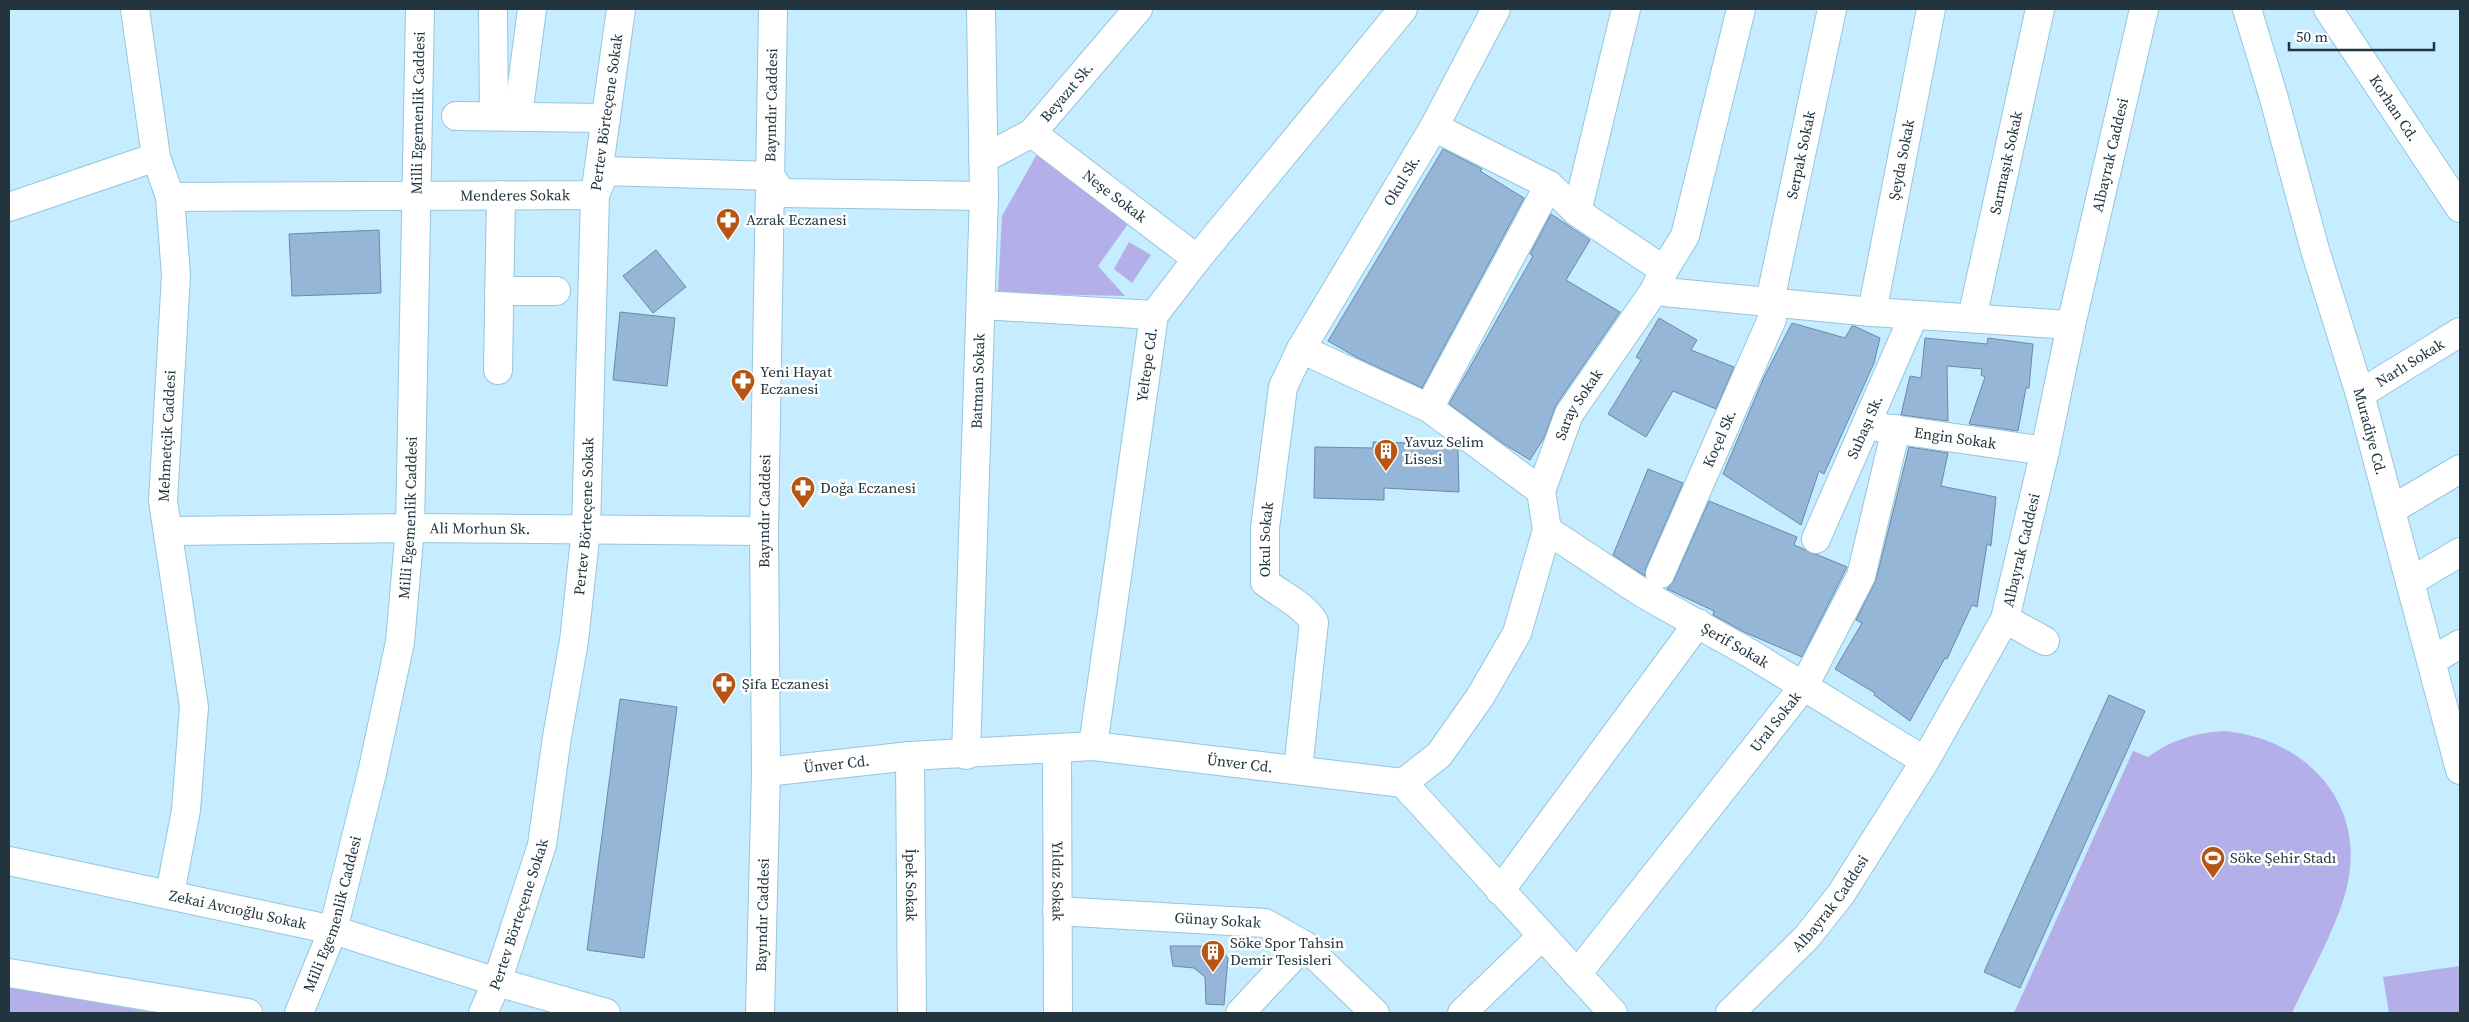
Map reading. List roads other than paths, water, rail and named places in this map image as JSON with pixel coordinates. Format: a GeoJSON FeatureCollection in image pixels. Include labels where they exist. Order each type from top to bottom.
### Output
{"type":"FeatureCollection","features":[{"type":"Feature","properties":{"kind":"street","name":"Mehmetçik Caddesi"},"geometry":{"type":"LineString","coordinates":[[135,9],[156,157],[170,197],[176,275],[163,501],[194,707],[186,810],[170,894]]}},
{"type":"Feature","properties":{"kind":"street","name":"Milli Egemenlik Caddesi"},"geometry":{"type":"LineString","coordinates":[[300,1013],[333,930],[372,773],[400,642],[410,528],[420,9]]}},
{"type":"Feature","properties":{"kind":"street"},"geometry":{"type":"LineString","coordinates":[[493,9],[506,116]]}},
{"type":"Feature","properties":{"kind":"street"},"geometry":{"type":"LineString","coordinates":[[506,116],[532,9]]}},
{"type":"Feature","properties":{"kind":"street","name":"Pertev Börteçene Sokak"},"geometry":{"type":"LineString","coordinates":[[483,1013],[497,982],[542,846],[557,737],[574,641],[586,530],[595,195],[621,9]]}},
{"type":"Feature","properties":{"kind":"street","name":"Bayındır Caddesi"},"geometry":{"type":"LineString","coordinates":[[760,1013],[766,772],[764,530],[773,9]]}},
{"type":"Feature","properties":{"kind":"street","name":"Batman Sokak"},"geometry":{"type":"LineString","coordinates":[[966,755],[984,196],[981,9]]}},
{"type":"Feature","properties":{"kind":"street","name":"Beyazıt Sk."},"geometry":{"type":"LineString","coordinates":[[983,159],[1032,133],[1138,9]]}},
{"type":"Feature","properties":{"kind":"street","name":"Okul Sk."},"geometry":{"type":"LineString","coordinates":[[1301,349],[1434,127],[1496,9]]}},
{"type":"Feature","properties":{"kind":"street"},"geometry":{"type":"LineString","coordinates":[[1578,212],[1626,9]]}},
{"type":"Feature","properties":{"kind":"street","name":"Saray Sokak"},"geometry":{"type":"LineString","coordinates":[[1403,783],[1440,755],[1480,698],[1517,634],[1547,530],[1541,491],[1569,414],[1659,281],[1685,236],[1741,9]]}},
{"type":"Feature","properties":{"kind":"street","name":"Serpak Sokak"},"geometry":{"type":"LineString","coordinates":[[1770,301],[1832,9]]}},
{"type":"Feature","properties":{"kind":"street","name":"Şeyda Sokak"},"geometry":{"type":"LineString","coordinates":[[1872,312],[1931,9]]}},
{"type":"Feature","properties":{"kind":"street","name":"Sarmaşık Sokak"},"geometry":{"type":"LineString","coordinates":[[1972,318],[2040,9]]}},
{"type":"Feature","properties":{"kind":"street","name":"Albayrak Caddesi"},"geometry":{"type":"LineString","coordinates":[[1730,1013],[1807,937],[1841,894],[1925,760],[2005,619],[2046,451],[2071,325],[2144,9]]}},
{"type":"Feature","properties":{"kind":"street","name":"Muradiye Cd."},"geometry":{"type":"LineString","coordinates":[[2247,9],[2273,95],[2315,250],[2360,394],[2460,770]]}},
{"type":"Feature","properties":{"kind":"street","name":"Muradiye Cd."},"geometry":{"type":"LineString","coordinates":[[2267,9],[2273,95]]}},
{"type":"Feature","properties":{"kind":"street","name":"Korhan Cd."},"geometry":{"type":"LineString","coordinates":[[2328,9],[2460,208]]}},
{"type":"Feature","properties":{"kind":"street","name":"Yeltepe Cd."},"geometry":{"type":"LineString","coordinates":[[1093,746],[1154,315],[1396,11]]}},
{"type":"Feature","properties":{"kind":"street"},"geometry":{"type":"LineString","coordinates":[[456,116],[606,118]]}},
{"type":"Feature","properties":{"kind":"street"},"geometry":{"type":"LineString","coordinates":[[1434,127],[1549,185],[1659,281],[1770,301],[1872,312],[2071,325]]}},
{"type":"Feature","properties":{"kind":"street","name":"Neşe Sokak"},"geometry":{"type":"LineString","coordinates":[[1032,133],[1197,259]]}},
{"type":"Feature","properties":{"kind":"street"},"geometry":{"type":"LineString","coordinates":[[9,206],[156,157]]}},
{"type":"Feature","properties":{"kind":"street"},"geometry":{"type":"LineString","coordinates":[[595,195],[605,170],[770,176],[782,193],[984,196]]}},
{"type":"Feature","properties":{"kind":"street"},"geometry":{"type":"LineString","coordinates":[[1429,408],[1549,185]]}},
{"type":"Feature","properties":{"kind":"street"},"geometry":{"type":"LineString","coordinates":[[498,370],[501,195]]}},
{"type":"Feature","properties":{"kind":"street","name":"Menderes Sokak"},"geometry":{"type":"LineString","coordinates":[[170,197],[595,195]]}},
{"type":"Feature","properties":{"kind":"street"},"geometry":{"type":"LineString","coordinates":[[499,290],[556,292]]}},
{"type":"Feature","properties":{"kind":"street","name":"Koçel Sk."},"geometry":{"type":"LineString","coordinates":[[1660,574],[1772,320],[1770,301]]}},
{"type":"Feature","properties":{"kind":"street"},"geometry":{"type":"LineString","coordinates":[[981,305],[1154,315]]}},
{"type":"Feature","properties":{"kind":"street","name":"Subaşı Sk."},"geometry":{"type":"LineString","coordinates":[[1816,539],[1864,425],[1914,315]]}},
{"type":"Feature","properties":{"kind":"street","name":"Narlı Sokak"},"geometry":{"type":"LineString","coordinates":[[2360,394],[2460,332]]}},
{"type":"Feature","properties":{"kind":"street"},"geometry":{"type":"LineString","coordinates":[[1301,349],[1429,408],[1541,491]]}},
{"type":"Feature","properties":{"kind":"street","name":"Okul Sokak"},"geometry":{"type":"LineString","coordinates":[[1298,769],[1314,622],[1307,610],[1281,595],[1265,582],[1265,528],[1283,387],[1301,349]]}},
{"type":"Feature","properties":{"kind":"street","name":"Engin Sokak"},"geometry":{"type":"LineString","coordinates":[[1864,425],[2046,451]]}},
{"type":"Feature","properties":{"kind":"street","name":"Ural Sokak"},"geometry":{"type":"LineString","coordinates":[[1577,974],[1804,686],[1861,576],[1896,429]]}},
{"type":"Feature","properties":{"kind":"street"},"geometry":{"type":"LineString","coordinates":[[2391,510],[2460,469]]}},
{"type":"Feature","properties":{"kind":"street","name":"Ali Morhun Sk."},"geometry":{"type":"LineString","coordinates":[[168,530],[410,528],[764,530]]}},
{"type":"Feature","properties":{"kind":"street","name":"Şerif Sokak"},"geometry":{"type":"LineString","coordinates":[[1547,530],[1644,594],[1698,623],[1925,760]]}},
{"type":"Feature","properties":{"kind":"street"},"geometry":{"type":"LineString","coordinates":[[2410,582],[2460,552]]}},
{"type":"Feature","properties":{"kind":"street"},"geometry":{"type":"LineString","coordinates":[[2005,619],[2045,641]]}},
{"type":"Feature","properties":{"kind":"street"},"geometry":{"type":"LineString","coordinates":[[1500,890],[1698,623]]}},
{"type":"Feature","properties":{"kind":"street"},"geometry":{"type":"LineString","coordinates":[[2431,661],[2460,644]]}},
{"type":"Feature","properties":{"kind":"street","name":"Ünver Cd."},"geometry":{"type":"LineString","coordinates":[[766,772],[910,756],[966,755],[1093,746],[1403,783]]}},
{"type":"Feature","properties":{"kind":"street","name":"Yıldız Sokak"},"geometry":{"type":"LineString","coordinates":[[1056,749],[1058,1013]]}},
{"type":"Feature","properties":{"kind":"street","name":"İpek Sokak"},"geometry":{"type":"LineString","coordinates":[[910,756],[912,1013]]}},
{"type":"Feature","properties":{"kind":"street"},"geometry":{"type":"LineString","coordinates":[[1403,783],[1613,1013]]}},
{"type":"Feature","properties":{"kind":"street","name":"Zekai Avcıoğlu Sokak"},"geometry":{"type":"LineString","coordinates":[[9,861],[333,930],[497,982],[606,1013]]}},
{"type":"Feature","properties":{"kind":"street","name":"Günay Sokak"},"geometry":{"type":"LineString","coordinates":[[1057,911],[1265,923],[1304,945],[1375,1013]]}},
{"type":"Feature","properties":{"kind":"street"},"geometry":{"type":"LineString","coordinates":[[1462,1013],[1541,936]]}},
{"type":"Feature","properties":{"kind":"street"},"geometry":{"type":"LineString","coordinates":[[1240,1013],[1304,945]]}},
{"type":"Feature","properties":{"kind":"street"},"geometry":{"type":"LineString","coordinates":[[9,973],[248,1013]]}},
{"type":"Feature","properties":{"kind":"place","name":"Azrak Eczanesi"},"geometry":{"type":"Point","coordinates":[728,241]}},
{"type":"Feature","properties":{"kind":"place","name":"Yeni Hayat Eczanesi"},"geometry":{"type":"Point","coordinates":[743,402]}},
{"type":"Feature","properties":{"kind":"place","name":"Yavuz Selim Lisesi"},"geometry":{"type":"Point","coordinates":[1386,472]}},
{"type":"Feature","properties":{"kind":"place","name":"Doğa Eczanesi"},"geometry":{"type":"Point","coordinates":[803,509]}},
{"type":"Feature","properties":{"kind":"place","name":"Şifa Eczanesi"},"geometry":{"type":"Point","coordinates":[724,705]}},
{"type":"Feature","properties":{"kind":"place","name":"Söke Şehir Stadı"},"geometry":{"type":"Point","coordinates":[2213,879]}},
{"type":"Feature","properties":{"kind":"place","name":"Söke Spor Tahsin Demir Tesisleri"},"geometry":{"type":"Point","coordinates":[1213,973]}}]}
